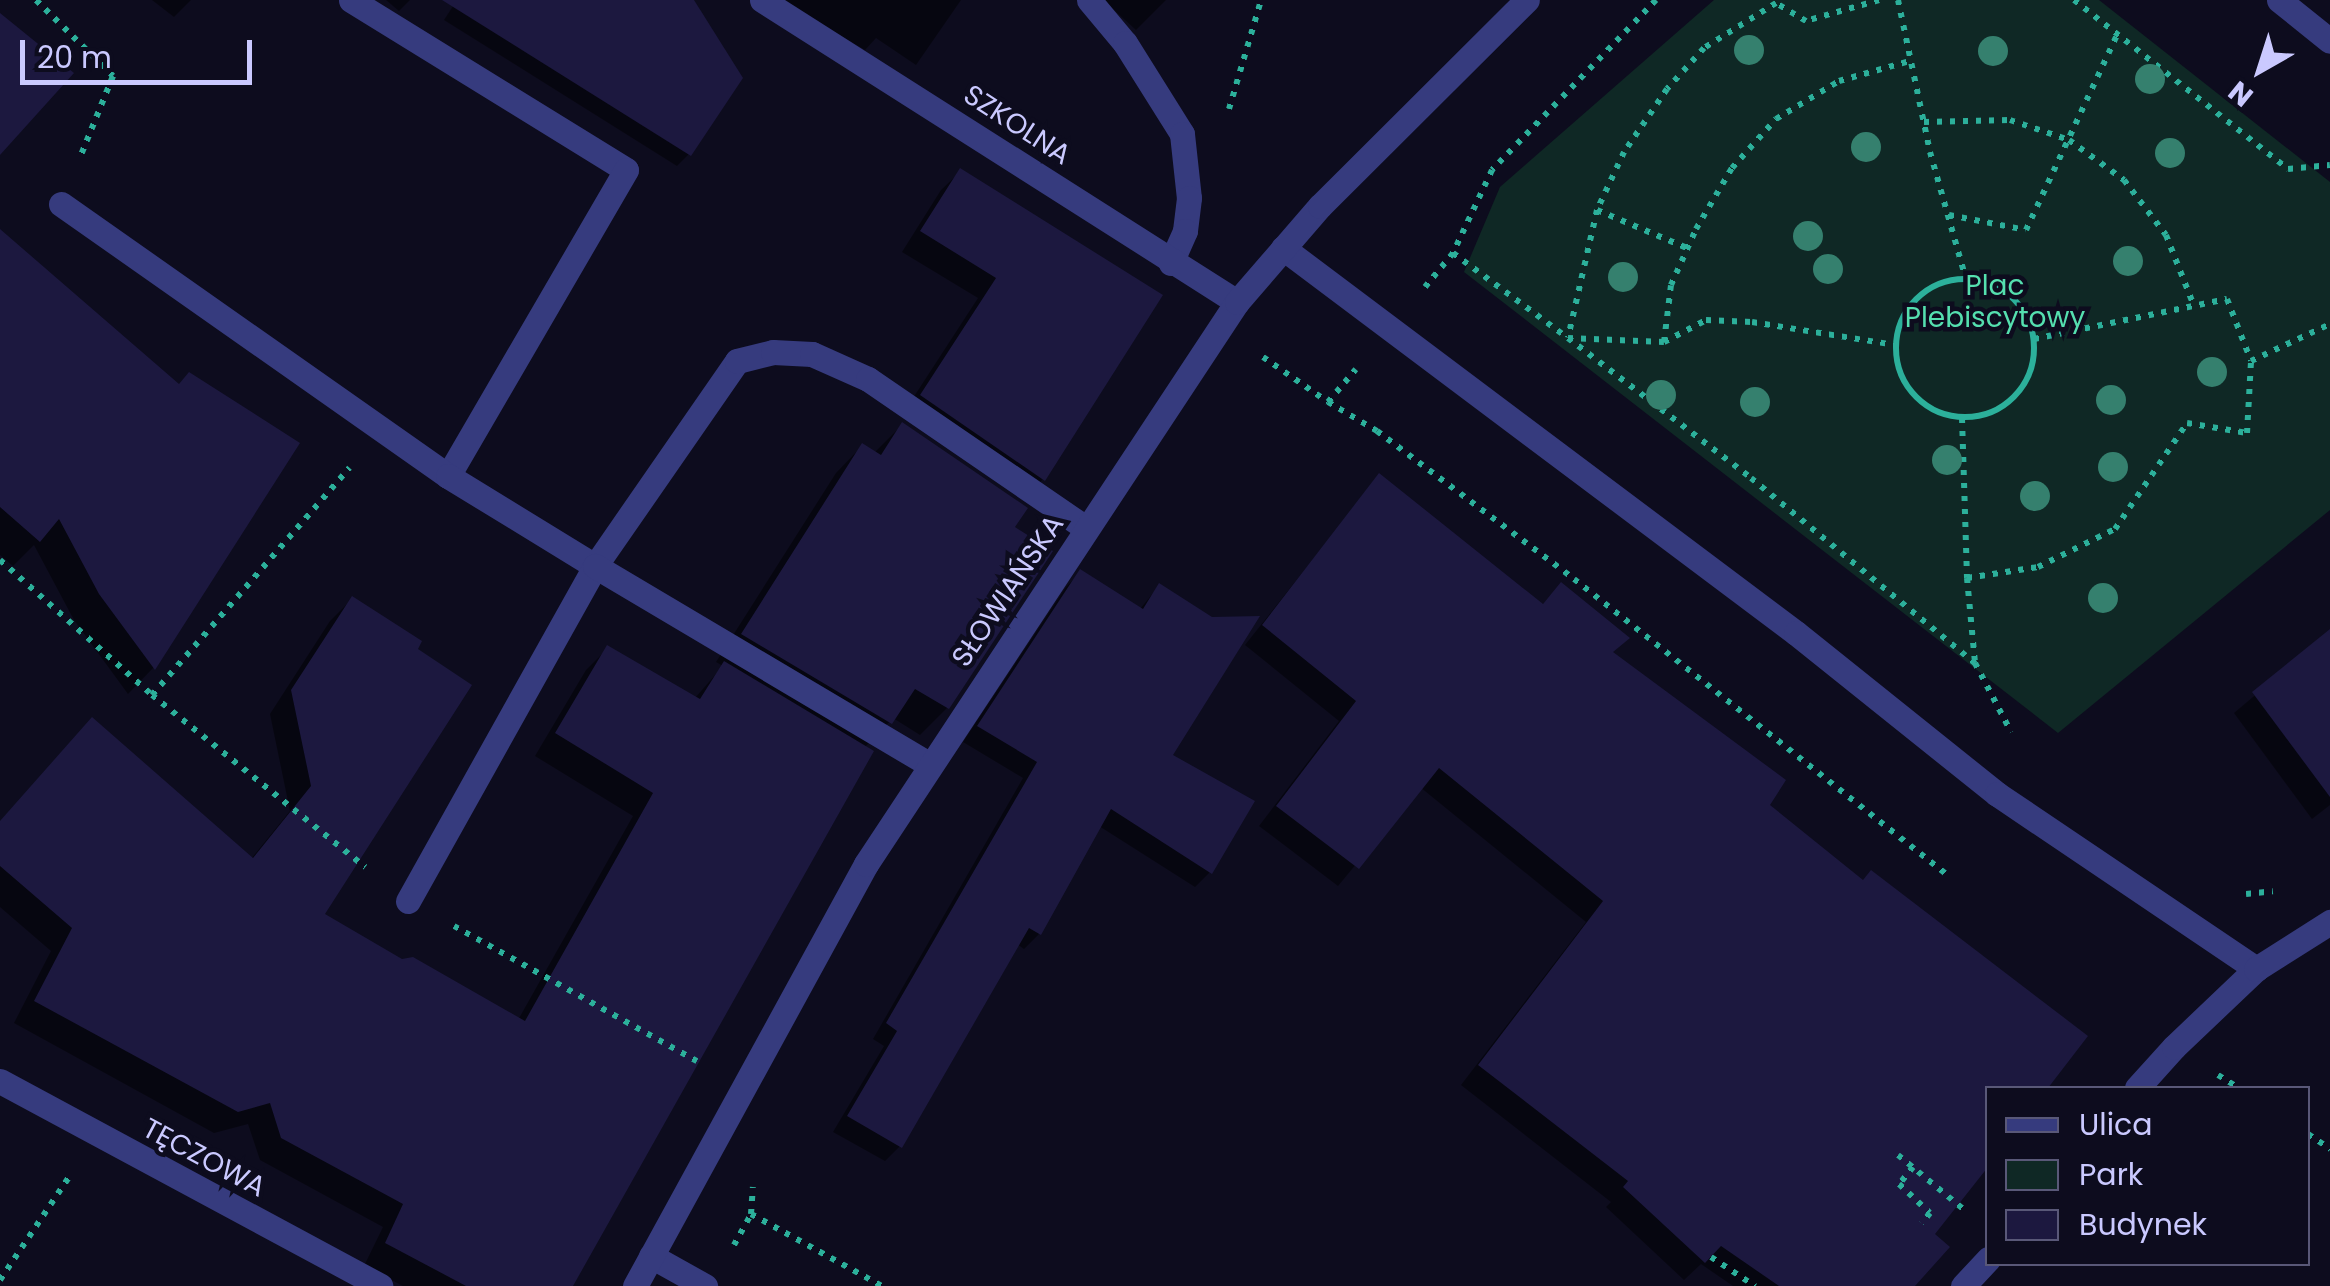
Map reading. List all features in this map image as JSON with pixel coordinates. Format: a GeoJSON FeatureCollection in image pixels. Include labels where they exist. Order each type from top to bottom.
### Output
{"type":"FeatureCollection","features":[{"type":"Feature","properties":{"kind":"street"},"geometry":{"type":"LineString","coordinates":[[351,0],[626,170],[448,476]]}},
{"type":"Feature","properties":{"kind":"street","name":"SZKOLNA"},"geometry":{"type":"LineString","coordinates":[[762,0],[913,92],[1171,263],[1238,302]]}},
{"type":"Feature","properties":{"kind":"street"},"geometry":{"type":"LineString","coordinates":[[1089,0],[1125,42],[1182,134],[1189,198],[1184,231],[1171,263]]}},
{"type":"Feature","properties":{"kind":"street","name":"SŁOWIAŃSKA"},"geometry":{"type":"LineString","coordinates":[[635,1286],[866,864],[928,764],[1238,302],[1284,248],[1528,0]]}},
{"type":"Feature","properties":{"kind":"street"},"geometry":{"type":"LineString","coordinates":[[2279,0],[2330,41]]}},
{"type":"Feature","properties":{"kind":"street"},"geometry":{"type":"LineString","coordinates":[[61,204],[448,476],[928,764]]}},
{"type":"Feature","properties":{"kind":"street"},"geometry":{"type":"LineString","coordinates":[[1284,248],[1796,633],[1997,794],[2256,969]]}},
{"type":"Feature","properties":{"kind":"street"},"geometry":{"type":"LineString","coordinates":[[408,901],[594,566],[736,361],[773,352],[812,354],[868,379],[1086,528]]}},
{"type":"Feature","properties":{"kind":"street"},"geometry":{"type":"LineString","coordinates":[[2139,1086],[2256,969],[2330,922]]}},
{"type":"Feature","properties":{"kind":"street","name":"TĘCZOWA"},"geometry":{"type":"LineString","coordinates":[[0,1082],[380,1286]]}},
{"type":"Feature","properties":{"kind":"street"},"geometry":{"type":"LineString","coordinates":[[652,1256],[705,1286]]}},
{"type":"Feature","properties":{"kind":"street"},"geometry":{"type":"LineString","coordinates":[[1963,1286],[1985,1261]]}},
{"type":"Feature","properties":{"kind":"path"},"geometry":{"type":"LineString","coordinates":[[36,0],[113,76],[61,204]]}},
{"type":"Feature","properties":{"kind":"path"},"geometry":{"type":"LineString","coordinates":[[1182,134],[1222,135],[1262,0]]}},
{"type":"Feature","properties":{"kind":"path"},"geometry":{"type":"LineString","coordinates":[[1656,0],[1492,170],[1453,253],[1751,478],[1975,663],[2016,740]]}},
{"type":"Feature","properties":{"kind":"path"},"geometry":{"type":"LineString","coordinates":[[1568,338],[1596,210],[1624,152],[1667,89],[1704,48],[1776,3],[1806,21],[1879,0]]}},
{"type":"Feature","properties":{"kind":"path"},"geometry":{"type":"LineString","coordinates":[[1898,0],[1924,122],[1966,279]]}},
{"type":"Feature","properties":{"kind":"path"},"geometry":{"type":"LineString","coordinates":[[2074,0],[2288,169],[2330,166]]}},
{"type":"Feature","properties":{"kind":"path"},"geometry":{"type":"LineString","coordinates":[[1948,215],[2026,230],[2117,35]]}},
{"type":"Feature","properties":{"kind":"path"},"geometry":{"type":"LineString","coordinates":[[1664,342],[1672,286],[1732,168],[1776,118],[1839,81],[1910,61]]}},
{"type":"Feature","properties":{"kind":"path"},"geometry":{"type":"LineString","coordinates":[[1924,122],[2010,120],[2069,140],[2124,180],[2166,235],[2194,306]]}},
{"type":"Feature","properties":{"kind":"path"},"geometry":{"type":"LineString","coordinates":[[1596,210],[1688,248]]}},
{"type":"Feature","properties":{"kind":"path"},"geometry":{"type":"LineString","coordinates":[[1966,279],[1990,284],[2011,297],[2026,316],[2034,339],[2032,369],[2017,395],[1992,413],[1962,418],[1936,411],[1914,396],[1900,372],[1896,345],[1902,319],[1917,298],[1940,284],[1966,279]]}},
{"type":"Feature","properties":{"kind":"path"},"geometry":{"type":"LineString","coordinates":[[1967,578],[2038,567],[2115,530],[2187,423],[2247,433],[2251,362],[2226,299],[2034,339]]}},
{"type":"Feature","properties":{"kind":"path"},"geometry":{"type":"LineString","coordinates":[[1568,338],[1664,342],[1706,320],[1752,322],[1896,345]]}},
{"type":"Feature","properties":{"kind":"path"},"geometry":{"type":"LineString","coordinates":[[2251,362],[2330,324]]}},
{"type":"Feature","properties":{"kind":"path"},"geometry":{"type":"LineString","coordinates":[[1328,402],[1376,431],[1574,579],[1946,874]]}},
{"type":"Feature","properties":{"kind":"path"},"geometry":{"type":"LineString","coordinates":[[1962,418],[1967,578],[1975,663]]}},
{"type":"Feature","properties":{"kind":"path"},"geometry":{"type":"LineString","coordinates":[[152,695],[382,429]]}},
{"type":"Feature","properties":{"kind":"path"},"geometry":{"type":"LineString","coordinates":[[2,564],[152,695],[408,901],[744,1086]]}},
{"type":"Feature","properties":{"kind":"path"},"geometry":{"type":"LineString","coordinates":[[0,1280],[98,1136]]}},
{"type":"Feature","properties":{"kind":"path"},"geometry":{"type":"LineString","coordinates":[[1898,1155],[1976,1220]]}},
{"type":"Feature","properties":{"kind":"path"},"geometry":{"type":"LineString","coordinates":[[1913,1167],[1899,1184],[1930,1213],[1922,1223]]}},
{"type":"Feature","properties":{"kind":"path"},"geometry":{"type":"LineString","coordinates":[[751,1214],[882,1286]]}},
{"type":"Feature","properties":{"kind":"path"},"geometry":{"type":"LineString","coordinates":[[1711,1257],[1754,1286]]}},
{"type":"Feature","properties":{"kind":"green space","name":"Plac Plebiscytowy"},"geometry":{"type":"Polygon","coordinates":[[[1714,0],[2099,0],[2330,182],[2330,510],[2058,733],[1464,272],[1500,187],[1714,0]]]}},
{"type":"Feature","properties":{"kind":"building"},"geometry":{"type":"Polygon","coordinates":[[[442,0],[694,0],[743,78],[691,156],[442,0]]]}},
{"type":"Feature","properties":{"kind":"building"},"geometry":{"type":"Polygon","coordinates":[[[0,13],[74,73],[0,155],[0,13]]]}},
{"type":"Feature","properties":{"kind":"building"},"geometry":{"type":"Polygon","coordinates":[[[960,168],[1163,295],[1045,481],[920,395],[996,278],[920,231],[960,168]]]}},
{"type":"Feature","properties":{"kind":"building"},"geometry":{"type":"Polygon","coordinates":[[[0,229],[179,384],[189,372],[300,443],[155,670],[99,594],[59,519],[40,542],[0,507],[0,229]]]}},
{"type":"Feature","properties":{"kind":"building"},"geometry":{"type":"Polygon","coordinates":[[[902,422],[1028,508],[1015,527],[1053,551],[949,709],[915,689],[892,724],[741,634],[862,443],[881,455],[902,422]]]}},
{"type":"Feature","properties":{"kind":"building"},"geometry":{"type":"Polygon","coordinates":[[[1379,473],[1543,604],[1561,582],[1630,638],[1613,652],[1786,780],[1770,805],[1863,880],[1871,870],[2088,1036],[2050,1086],[1985,1086],[1985,1171],[1935,1234],[1950,1247],[1915,1286],[1779,1286],[1721,1246],[1705,1263],[1623,1187],[1628,1181],[1478,1065],[1603,901],[1439,768],[1359,869],[1276,806],[1356,701],[1262,625],[1379,473]]]}},
{"type":"Feature","properties":{"kind":"building"},"geometry":{"type":"Polygon","coordinates":[[[1080,569],[1143,609],[1159,583],[1212,617],[1260,616],[1173,755],[1255,801],[1212,874],[1111,809],[1041,935],[1029,928],[902,1148],[847,1116],[897,1031],[886,1023],[1037,762],[977,726],[1080,569]]]}},
{"type":"Feature","properties":{"kind":"building"},"geometry":{"type":"Polygon","coordinates":[[[352,596],[422,641],[418,649],[472,685],[325,914],[402,959],[413,957],[525,1021],[653,793],[555,733],[607,645],[700,699],[724,661],[874,751],[573,1286],[466,1286],[385,1243],[403,1204],[281,1138],[270,1103],[238,1112],[34,1001],[72,928],[0,866],[0,821],[92,717],[253,858],[311,786],[291,690],[352,596]]]}},
{"type":"Feature","properties":{"kind":"building"},"geometry":{"type":"Polygon","coordinates":[[[2330,629],[2330,797],[2252,692],[2330,629]]]}}]}
